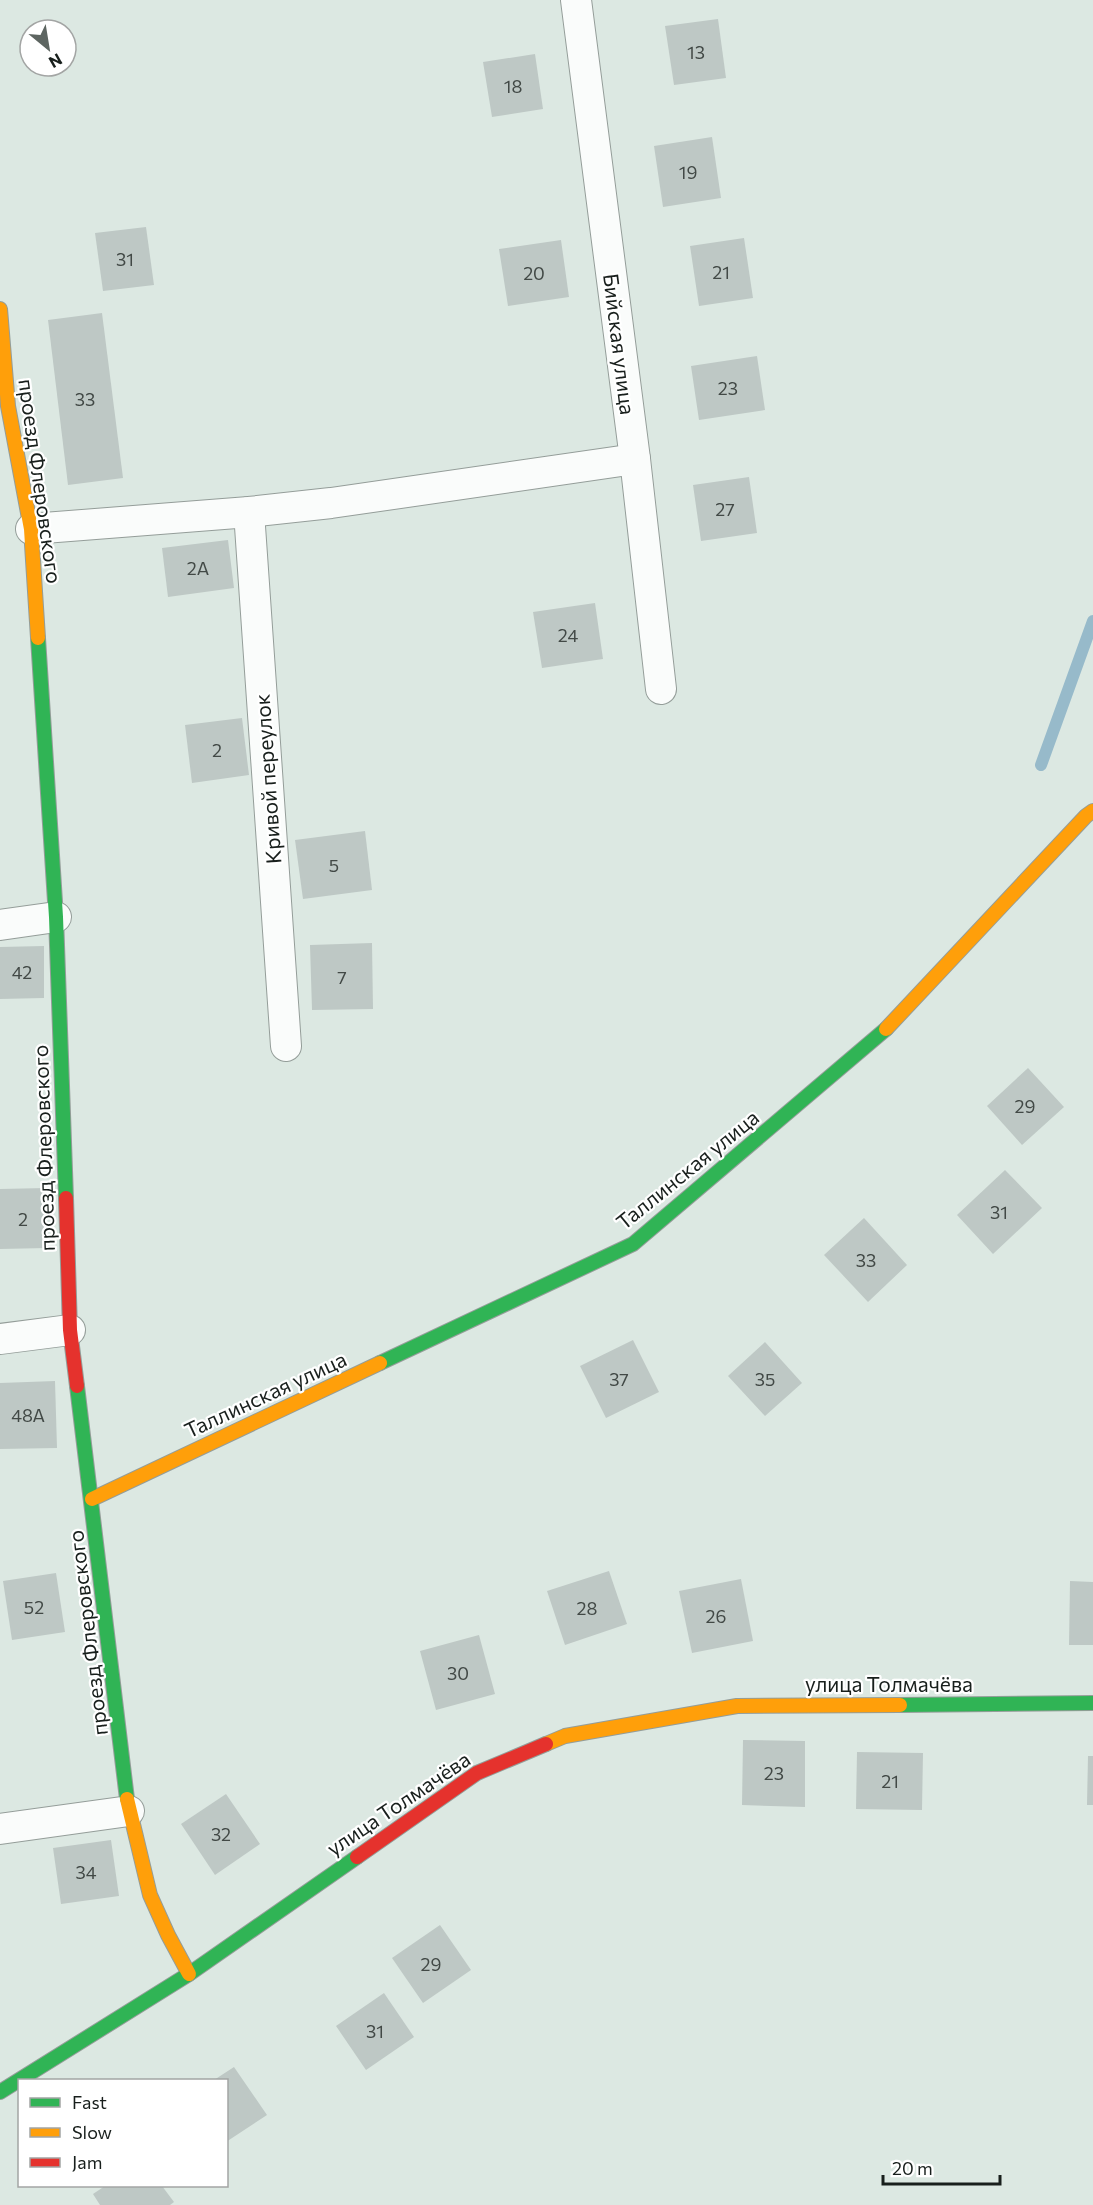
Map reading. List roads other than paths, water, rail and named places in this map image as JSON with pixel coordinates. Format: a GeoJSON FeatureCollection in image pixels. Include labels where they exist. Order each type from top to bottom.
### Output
{"type":"FeatureCollection","features":[{"type":"Feature","properties":{"kind":"street","name":"Бийская улица"},"geometry":{"type":"LineString","coordinates":[[576,0],[635,459],[661,689]]}},
{"type":"Feature","properties":{"kind":"street","name":"проезд Флеровского"},"geometry":{"type":"LineString","coordinates":[[0,309],[4,407],[31,530],[56,917],[70,1330],[129,1811],[150,1895],[189,1974]]}},
{"type":"Feature","properties":{"kind":"street"},"geometry":{"type":"LineString","coordinates":[[31,530],[331,503],[635,459]]}},
{"type":"Feature","properties":{"kind":"street","name":"Кривой переулок"},"geometry":{"type":"LineString","coordinates":[[249,512],[285,1046]]}},
{"type":"Feature","properties":{"kind":"street","name":"Таллинская улица"},"geometry":{"type":"LineString","coordinates":[[92,1499],[633,1244],[876,1039],[1093,811]]}},
{"type":"Feature","properties":{"kind":"street"},"geometry":{"type":"LineString","coordinates":[[0,925],[56,917]]}},
{"type":"Feature","properties":{"kind":"street"},"geometry":{"type":"LineString","coordinates":[[0,1339],[70,1330]]}},
{"type":"Feature","properties":{"kind":"street","name":"улица Толмачёва"},"geometry":{"type":"LineString","coordinates":[[21,2079],[189,1974],[477,1773],[565,1736],[736,1706],[1093,1703]]}},
{"type":"Feature","properties":{"kind":"street"},"geometry":{"type":"LineString","coordinates":[[0,1829],[129,1811]]}},
{"type":"Feature","properties":{"kind":"street","name":"улица Толмачёва"},"geometry":{"type":"LineString","coordinates":[[0,2092],[18,2081]]}},
{"type":"Feature","properties":{"kind":"waterway"},"geometry":{"type":"LineString","coordinates":[[1041,765],[1093,621]]}}]}
